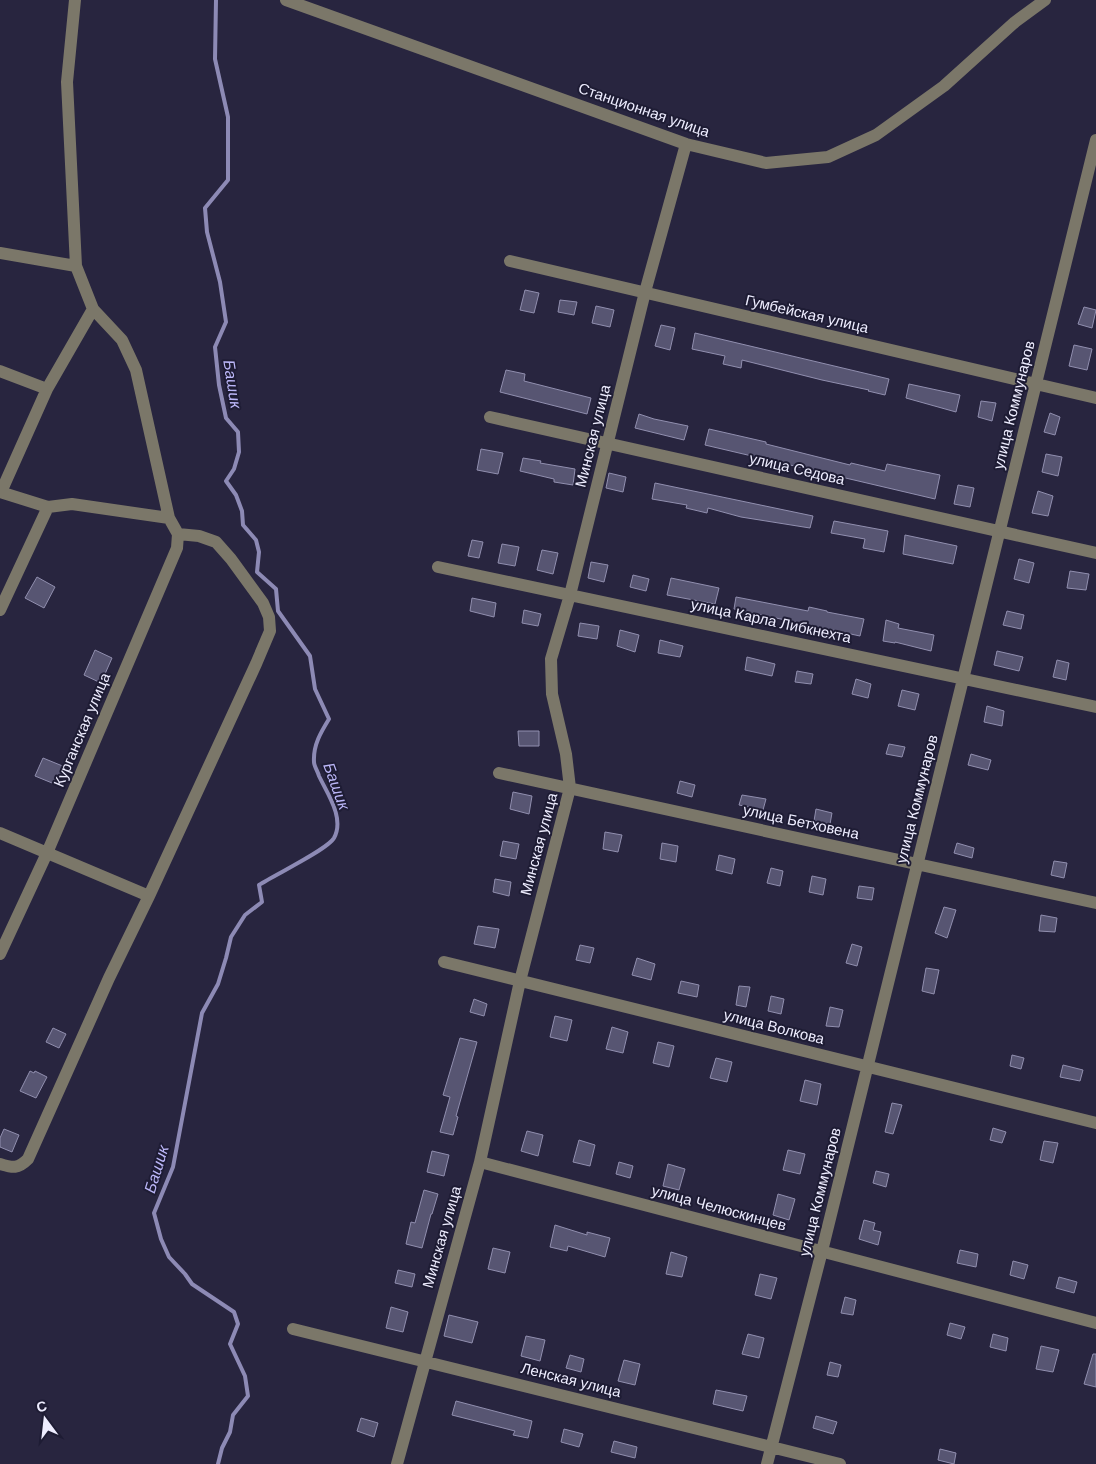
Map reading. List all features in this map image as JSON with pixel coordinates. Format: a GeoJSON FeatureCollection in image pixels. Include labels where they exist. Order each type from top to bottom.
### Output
{"type":"FeatureCollection","features":[{"type":"Feature","properties":{"kind":"street"},"geometry":{"type":"LineString","coordinates":[[0,1164],[11,1168],[22,1166],[28,1159],[109,978],[149,896],[270,631],[269,617],[263,603],[231,559],[216,542],[199,536],[178,534],[168,518],[136,370],[122,340],[94,309],[76,266],[67,82],[75,0]]}},
{"type":"Feature","properties":{"kind":"street","name":"Станционная улица"},"geometry":{"type":"LineString","coordinates":[[286,0],[686,144],[766,163],[828,156],[876,135],[944,86],[1015,22],[1045,0]]}},
{"type":"Feature","properties":{"kind":"street","name":"улица Коммунаров"},"geometry":{"type":"LineString","coordinates":[[768,1464],[868,1067],[1096,140]]}},
{"type":"Feature","properties":{"kind":"street","name":"Минская улица"},"geometry":{"type":"LineString","coordinates":[[397,1464],[424,1360],[480,1162],[520,981],[570,788],[566,754],[552,694],[551,659],[570,595],[645,292],[686,144]]}},
{"type":"Feature","properties":{"kind":"street"},"geometry":{"type":"LineString","coordinates":[[0,254],[76,266]]}},
{"type":"Feature","properties":{"kind":"street","name":"Гумбейская улица"},"geometry":{"type":"LineString","coordinates":[[510,261],[1096,398]]}},
{"type":"Feature","properties":{"kind":"street"},"geometry":{"type":"LineString","coordinates":[[94,309],[47,389],[0,492],[48,507],[72,504],[168,518]]}},
{"type":"Feature","properties":{"kind":"street"},"geometry":{"type":"LineString","coordinates":[[0,371],[47,389]]}},
{"type":"Feature","properties":{"kind":"street","name":"улица Седова"},"geometry":{"type":"LineString","coordinates":[[490,417],[1096,553]]}},
{"type":"Feature","properties":{"kind":"street"},"geometry":{"type":"LineString","coordinates":[[0,610],[48,507]]}},
{"type":"Feature","properties":{"kind":"street","name":"Курганская улица"},"geometry":{"type":"LineString","coordinates":[[0,954],[47,853],[177,548],[178,534]]}},
{"type":"Feature","properties":{"kind":"street","name":"улица Карла Либкнехта"},"geometry":{"type":"LineString","coordinates":[[438,567],[1096,707]]}},
{"type":"Feature","properties":{"kind":"street","name":"улица Бетховена"},"geometry":{"type":"LineString","coordinates":[[499,773],[1096,903]]}},
{"type":"Feature","properties":{"kind":"street"},"geometry":{"type":"LineString","coordinates":[[0,833],[149,896]]}},
{"type":"Feature","properties":{"kind":"street","name":"улица Волкова"},"geometry":{"type":"LineString","coordinates":[[444,962],[1096,1123]]}},
{"type":"Feature","properties":{"kind":"street","name":"улица Челюскинцев"},"geometry":{"type":"LineString","coordinates":[[480,1162],[1096,1322]]}},
{"type":"Feature","properties":{"kind":"street","name":"Ленская улица"},"geometry":{"type":"LineString","coordinates":[[293,1329],[840,1464]]}},
{"type":"Feature","properties":{"kind":"building"},"geometry":{"type":"Polygon","coordinates":[[[525,290],[539,293],[534,313],[520,310],[525,290]]]}},
{"type":"Feature","properties":{"kind":"building"},"geometry":{"type":"Polygon","coordinates":[[[560,300],[577,302],[574,315],[558,312],[560,300]]]}},
{"type":"Feature","properties":{"kind":"building"},"geometry":{"type":"Polygon","coordinates":[[[596,306],[614,310],[610,327],[592,323],[596,306]]]}},
{"type":"Feature","properties":{"kind":"building"},"geometry":{"type":"Polygon","coordinates":[[[1084,307],[1096,310],[1092,328],[1078,324],[1084,307]]]}},
{"type":"Feature","properties":{"kind":"building"},"geometry":{"type":"Polygon","coordinates":[[[661,325],[675,328],[670,350],[655,346],[661,325]]]}},
{"type":"Feature","properties":{"kind":"building"},"geometry":{"type":"Polygon","coordinates":[[[695,333],[889,379],[885,395],[742,360],[741,368],[723,364],[725,356],[692,349],[695,333]]]}},
{"type":"Feature","properties":{"kind":"building"},"geometry":{"type":"Polygon","coordinates":[[[1074,345],[1092,349],[1087,370],[1069,366],[1074,345]]]}},
{"type":"Feature","properties":{"kind":"building"},"geometry":{"type":"Polygon","coordinates":[[[506,370],[525,374],[524,381],[591,398],[587,414],[500,392],[506,370]]]}},
{"type":"Feature","properties":{"kind":"building"},"geometry":{"type":"Polygon","coordinates":[[[909,384],[960,395],[956,412],[906,398],[909,384]]]}},
{"type":"Feature","properties":{"kind":"building"},"geometry":{"type":"Polygon","coordinates":[[[981,401],[996,403],[992,421],[978,417],[981,401]]]}},
{"type":"Feature","properties":{"kind":"building"},"geometry":{"type":"Polygon","coordinates":[[[1050,413],[1060,417],[1055,435],[1044,432],[1050,413]]]}},
{"type":"Feature","properties":{"kind":"building"},"geometry":{"type":"Polygon","coordinates":[[[639,414],[688,426],[684,440],[635,428],[639,414]]]}},
{"type":"Feature","properties":{"kind":"building"},"geometry":{"type":"Polygon","coordinates":[[[709,429],[766,442],[766,444],[850,465],[851,463],[885,471],[887,464],[940,475],[935,499],[705,445],[709,429]]]}},
{"type":"Feature","properties":{"kind":"building"},"geometry":{"type":"Polygon","coordinates":[[[481,449],[503,453],[498,474],[477,470],[481,449]]]}},
{"type":"Feature","properties":{"kind":"building"},"geometry":{"type":"Polygon","coordinates":[[[1046,454],[1062,457],[1058,476],[1042,472],[1046,454]]]}},
{"type":"Feature","properties":{"kind":"building"},"geometry":{"type":"Polygon","coordinates":[[[523,458],[575,469],[573,485],[554,482],[554,479],[520,471],[523,458]]]}},
{"type":"Feature","properties":{"kind":"building"},"geometry":{"type":"Polygon","coordinates":[[[609,473],[626,477],[623,492],[606,488],[609,473]]]}},
{"type":"Feature","properties":{"kind":"building"},"geometry":{"type":"Polygon","coordinates":[[[655,483],[813,516],[810,528],[741,517],[708,508],[707,513],[686,508],[687,505],[652,499],[655,483]]]}},
{"type":"Feature","properties":{"kind":"building"},"geometry":{"type":"Polygon","coordinates":[[[958,485],[974,488],[970,507],[954,504],[958,485]]]}},
{"type":"Feature","properties":{"kind":"building"},"geometry":{"type":"Polygon","coordinates":[[[1038,491],[1053,496],[1048,516],[1032,513],[1038,491]]]}},
{"type":"Feature","properties":{"kind":"building"},"geometry":{"type":"Polygon","coordinates":[[[834,521],[888,531],[884,552],[863,548],[865,539],[831,533],[834,521]]]}},
{"type":"Feature","properties":{"kind":"building"},"geometry":{"type":"Polygon","coordinates":[[[905,535],[957,546],[953,564],[903,554],[905,535]]]}},
{"type":"Feature","properties":{"kind":"building"},"geometry":{"type":"Polygon","coordinates":[[[472,540],[483,542],[479,558],[468,556],[472,540]]]}},
{"type":"Feature","properties":{"kind":"building"},"geometry":{"type":"Polygon","coordinates":[[[502,544],[519,547],[515,566],[498,563],[502,544]]]}},
{"type":"Feature","properties":{"kind":"building"},"geometry":{"type":"Polygon","coordinates":[[[542,550],[558,553],[553,574],[537,570],[542,550]]]}},
{"type":"Feature","properties":{"kind":"building"},"geometry":{"type":"Polygon","coordinates":[[[1019,559],[1034,563],[1029,583],[1014,579],[1019,559]]]}},
{"type":"Feature","properties":{"kind":"building"},"geometry":{"type":"Polygon","coordinates":[[[591,562],[608,565],[604,582],[588,578],[591,562]]]}},
{"type":"Feature","properties":{"kind":"building"},"geometry":{"type":"Polygon","coordinates":[[[1070,571],[1089,574],[1086,590],[1067,588],[1070,571]]]}},
{"type":"Feature","properties":{"kind":"building"},"geometry":{"type":"Polygon","coordinates":[[[633,575],[649,579],[646,591],[630,587],[633,575]]]}},
{"type":"Feature","properties":{"kind":"building"},"geometry":{"type":"Polygon","coordinates":[[[37,577],[55,587],[44,608],[25,598],[37,577]]]}},
{"type":"Feature","properties":{"kind":"building"},"geometry":{"type":"Polygon","coordinates":[[[671,578],[719,588],[715,604],[667,595],[671,578]]]}},
{"type":"Feature","properties":{"kind":"building"},"geometry":{"type":"Polygon","coordinates":[[[736,597],[808,611],[809,607],[864,619],[860,636],[734,609],[736,597]]]}},
{"type":"Feature","properties":{"kind":"building"},"geometry":{"type":"Polygon","coordinates":[[[472,598],[496,603],[494,617],[470,611],[472,598]]]}},
{"type":"Feature","properties":{"kind":"building"},"geometry":{"type":"Polygon","coordinates":[[[524,610],[541,614],[538,626],[522,623],[524,610]]]}},
{"type":"Feature","properties":{"kind":"building"},"geometry":{"type":"Polygon","coordinates":[[[1007,611],[1024,615],[1021,629],[1003,625],[1007,611]]]}},
{"type":"Feature","properties":{"kind":"building"},"geometry":{"type":"Polygon","coordinates":[[[886,620],[899,624],[898,628],[934,635],[931,651],[883,641],[886,620]]]}},
{"type":"Feature","properties":{"kind":"building"},"geometry":{"type":"Polygon","coordinates":[[[580,623],[599,626],[597,639],[578,636],[580,623]]]}},
{"type":"Feature","properties":{"kind":"building"},"geometry":{"type":"Polygon","coordinates":[[[620,630],[639,635],[635,652],[617,646],[620,630]]]}},
{"type":"Feature","properties":{"kind":"building"},"geometry":{"type":"Polygon","coordinates":[[[660,640],[683,646],[680,657],[658,653],[660,640]]]}},
{"type":"Feature","properties":{"kind":"building"},"geometry":{"type":"Polygon","coordinates":[[[95,650],[112,658],[101,683],[84,675],[95,650]]]}},
{"type":"Feature","properties":{"kind":"building"},"geometry":{"type":"Polygon","coordinates":[[[997,651],[1023,657],[1019,671],[994,665],[997,651]]]}},
{"type":"Feature","properties":{"kind":"building"},"geometry":{"type":"Polygon","coordinates":[[[747,657],[775,664],[772,676],[745,670],[747,657]]]}},
{"type":"Feature","properties":{"kind":"building"},"geometry":{"type":"Polygon","coordinates":[[[1057,660],[1069,663],[1066,680],[1053,677],[1057,660]]]}},
{"type":"Feature","properties":{"kind":"building"},"geometry":{"type":"Polygon","coordinates":[[[797,671],[813,674],[811,684],[795,682],[797,671]]]}},
{"type":"Feature","properties":{"kind":"building"},"geometry":{"type":"Polygon","coordinates":[[[856,679],[871,684],[868,698],[852,694],[856,679]]]}},
{"type":"Feature","properties":{"kind":"building"},"geometry":{"type":"Polygon","coordinates":[[[902,690],[919,694],[915,710],[898,706],[902,690]]]}},
{"type":"Feature","properties":{"kind":"building"},"geometry":{"type":"Polygon","coordinates":[[[987,706],[1004,711],[1002,726],[984,722],[987,706]]]}},
{"type":"Feature","properties":{"kind":"building"},"geometry":{"type":"Polygon","coordinates":[[[518,731],[539,731],[539,746],[519,746],[518,731]]]}},
{"type":"Feature","properties":{"kind":"building"},"geometry":{"type":"Polygon","coordinates":[[[889,744],[905,747],[902,757],[886,754],[889,744]]]}},
{"type":"Feature","properties":{"kind":"building"},"geometry":{"type":"Polygon","coordinates":[[[971,754],[991,760],[988,770],[968,765],[971,754]]]}},
{"type":"Feature","properties":{"kind":"building"},"geometry":{"type":"Polygon","coordinates":[[[43,758],[65,767],[57,785],[35,776],[43,758]]]}},
{"type":"Feature","properties":{"kind":"building"},"geometry":{"type":"Polygon","coordinates":[[[680,781],[695,785],[692,797],[677,793],[680,781]]]}},
{"type":"Feature","properties":{"kind":"building"},"geometry":{"type":"Polygon","coordinates":[[[513,792],[532,796],[529,814],[510,809],[513,792]]]}},
{"type":"Feature","properties":{"kind":"building"},"geometry":{"type":"Polygon","coordinates":[[[742,795],[766,799],[763,810],[739,805],[742,795]]]}},
{"type":"Feature","properties":{"kind":"building"},"geometry":{"type":"Polygon","coordinates":[[[816,809],[832,813],[830,824],[814,821],[816,809]]]}},
{"type":"Feature","properties":{"kind":"building"},"geometry":{"type":"Polygon","coordinates":[[[605,832],[622,835],[618,852],[603,849],[605,832]]]}},
{"type":"Feature","properties":{"kind":"building"},"geometry":{"type":"Polygon","coordinates":[[[503,841],[519,844],[516,859],[500,856],[503,841]]]}},
{"type":"Feature","properties":{"kind":"building"},"geometry":{"type":"Polygon","coordinates":[[[662,843],[678,846],[676,862],[660,859],[662,843]]]}},
{"type":"Feature","properties":{"kind":"building"},"geometry":{"type":"Polygon","coordinates":[[[957,843],[974,848],[972,858],[954,853],[957,843]]]}},
{"type":"Feature","properties":{"kind":"building"},"geometry":{"type":"Polygon","coordinates":[[[719,855],[735,859],[732,874],[716,870],[719,855]]]}},
{"type":"Feature","properties":{"kind":"building"},"geometry":{"type":"Polygon","coordinates":[[[1054,861],[1067,863],[1064,878],[1051,875],[1054,861]]]}},
{"type":"Feature","properties":{"kind":"building"},"geometry":{"type":"Polygon","coordinates":[[[771,868],[783,871],[780,886],[767,883],[771,868]]]}},
{"type":"Feature","properties":{"kind":"building"},"geometry":{"type":"Polygon","coordinates":[[[812,876],[826,879],[823,895],[809,892],[812,876]]]}},
{"type":"Feature","properties":{"kind":"building"},"geometry":{"type":"Polygon","coordinates":[[[495,879],[511,882],[509,896],[493,892],[495,879]]]}},
{"type":"Feature","properties":{"kind":"building"},"geometry":{"type":"Polygon","coordinates":[[[859,886],[874,888],[872,900],[857,898],[859,886]]]}},
{"type":"Feature","properties":{"kind":"building"},"geometry":{"type":"Polygon","coordinates":[[[944,907],[956,910],[947,938],[935,933],[944,907]]]}},
{"type":"Feature","properties":{"kind":"building"},"geometry":{"type":"Polygon","coordinates":[[[1041,915],[1057,918],[1055,932],[1039,931],[1041,915]]]}},
{"type":"Feature","properties":{"kind":"building"},"geometry":{"type":"Polygon","coordinates":[[[478,926],[499,929],[495,948],[474,944],[478,926]]]}},
{"type":"Feature","properties":{"kind":"building"},"geometry":{"type":"Polygon","coordinates":[[[852,944],[862,947],[857,966],[846,963],[852,944]]]}},
{"type":"Feature","properties":{"kind":"building"},"geometry":{"type":"Polygon","coordinates":[[[580,945],[594,948],[590,963],[576,960],[580,945]]]}},
{"type":"Feature","properties":{"kind":"building"},"geometry":{"type":"Polygon","coordinates":[[[637,958],[655,964],[651,980],[632,975],[637,958]]]}},
{"type":"Feature","properties":{"kind":"building"},"geometry":{"type":"Polygon","coordinates":[[[926,968],[939,970],[934,994],[922,991],[926,968]]]}},
{"type":"Feature","properties":{"kind":"building"},"geometry":{"type":"Polygon","coordinates":[[[681,981],[699,985],[697,997],[678,993],[681,981]]]}},
{"type":"Feature","properties":{"kind":"building"},"geometry":{"type":"Polygon","coordinates":[[[739,986],[750,987],[746,1007],[736,1005],[739,986]]]}},
{"type":"Feature","properties":{"kind":"building"},"geometry":{"type":"Polygon","coordinates":[[[771,996],[784,999],[781,1014],[768,1011],[771,996]]]}},
{"type":"Feature","properties":{"kind":"building"},"geometry":{"type":"Polygon","coordinates":[[[474,999],[487,1004],[484,1016],[470,1012],[474,999]]]}},
{"type":"Feature","properties":{"kind":"building"},"geometry":{"type":"Polygon","coordinates":[[[830,1007],[843,1010],[839,1027],[826,1026],[830,1007]]]}},
{"type":"Feature","properties":{"kind":"building"},"geometry":{"type":"Polygon","coordinates":[[[555,1016],[572,1020],[567,1041],[550,1037],[555,1016]]]}},
{"type":"Feature","properties":{"kind":"building"},"geometry":{"type":"Polygon","coordinates":[[[612,1027],[628,1032],[623,1053],[606,1049],[612,1027]]]}},
{"type":"Feature","properties":{"kind":"building"},"geometry":{"type":"Polygon","coordinates":[[[53,1028],[66,1034],[59,1048],[46,1042],[53,1028]]]}},
{"type":"Feature","properties":{"kind":"building"},"geometry":{"type":"Polygon","coordinates":[[[460,1038],[477,1042],[456,1116],[458,1117],[453,1135],[440,1132],[450,1097],[443,1095],[460,1038]]]}},
{"type":"Feature","properties":{"kind":"building"},"geometry":{"type":"Polygon","coordinates":[[[658,1042],[674,1046],[669,1067],[653,1063],[658,1042]]]}},
{"type":"Feature","properties":{"kind":"building"},"geometry":{"type":"Polygon","coordinates":[[[1012,1055],[1024,1058],[1021,1069],[1010,1066],[1012,1055]]]}},
{"type":"Feature","properties":{"kind":"building"},"geometry":{"type":"Polygon","coordinates":[[[716,1058],[732,1062],[727,1082],[710,1078],[716,1058]]]}},
{"type":"Feature","properties":{"kind":"building"},"geometry":{"type":"Polygon","coordinates":[[[1063,1065],[1083,1070],[1080,1081],[1060,1077],[1063,1065]]]}},
{"type":"Feature","properties":{"kind":"building"},"geometry":{"type":"Polygon","coordinates":[[[30,1071],[34,1073],[35,1071],[47,1077],[36,1098],[20,1091],[30,1071]]]}},
{"type":"Feature","properties":{"kind":"building"},"geometry":{"type":"Polygon","coordinates":[[[805,1080],[821,1084],[817,1105],[800,1101],[805,1080]]]}},
{"type":"Feature","properties":{"kind":"building"},"geometry":{"type":"Polygon","coordinates":[[[892,1103],[902,1105],[893,1134],[885,1132],[892,1103]]]}},
{"type":"Feature","properties":{"kind":"building"},"geometry":{"type":"Polygon","coordinates":[[[993,1128],[1006,1132],[1002,1143],[990,1140],[993,1128]]]}},
{"type":"Feature","properties":{"kind":"building"},"geometry":{"type":"Polygon","coordinates":[[[4,1129],[19,1135],[12,1152],[0,1147],[0,1138],[4,1129]]]}},
{"type":"Feature","properties":{"kind":"building"},"geometry":{"type":"Polygon","coordinates":[[[527,1131],[543,1135],[538,1156],[521,1151],[527,1131]]]}},
{"type":"Feature","properties":{"kind":"building"},"geometry":{"type":"Polygon","coordinates":[[[579,1140],[595,1145],[590,1166],[573,1162],[579,1140]]]}},
{"type":"Feature","properties":{"kind":"building"},"geometry":{"type":"Polygon","coordinates":[[[1044,1141],[1058,1143],[1053,1163],[1040,1160],[1044,1141]]]}},
{"type":"Feature","properties":{"kind":"building"},"geometry":{"type":"Polygon","coordinates":[[[788,1150],[805,1154],[800,1174],[783,1170],[788,1150]]]}},
{"type":"Feature","properties":{"kind":"building"},"geometry":{"type":"Polygon","coordinates":[[[432,1151],[449,1155],[444,1176],[427,1172],[432,1151]]]}},
{"type":"Feature","properties":{"kind":"building"},"geometry":{"type":"Polygon","coordinates":[[[619,1162],[633,1166],[630,1178],[616,1174],[619,1162]]]}},
{"type":"Feature","properties":{"kind":"building"},"geometry":{"type":"Polygon","coordinates":[[[668,1164],[685,1169],[679,1190],[663,1186],[668,1164]]]}},
{"type":"Feature","properties":{"kind":"building"},"geometry":{"type":"Polygon","coordinates":[[[876,1171],[889,1174],[886,1187],[873,1183],[876,1171]]]}},
{"type":"Feature","properties":{"kind":"building"},"geometry":{"type":"Polygon","coordinates":[[[424,1190],[438,1194],[422,1248],[406,1244],[411,1222],[415,1223],[424,1190]]]}},
{"type":"Feature","properties":{"kind":"building"},"geometry":{"type":"Polygon","coordinates":[[[778,1194],[795,1199],[789,1220],[773,1215],[778,1194]]]}},
{"type":"Feature","properties":{"kind":"building"},"geometry":{"type":"Polygon","coordinates":[[[864,1220],[875,1223],[873,1230],[881,1232],[878,1245],[859,1239],[864,1220]]]}},
{"type":"Feature","properties":{"kind":"building"},"geometry":{"type":"Polygon","coordinates":[[[555,1225],[587,1235],[587,1232],[610,1238],[605,1257],[568,1246],[567,1251],[550,1247],[555,1225]]]}},
{"type":"Feature","properties":{"kind":"building"},"geometry":{"type":"Polygon","coordinates":[[[493,1248],[510,1252],[505,1273],[488,1269],[493,1248]]]}},
{"type":"Feature","properties":{"kind":"building"},"geometry":{"type":"Polygon","coordinates":[[[960,1250],[978,1254],[976,1267],[957,1263],[960,1250]]]}},
{"type":"Feature","properties":{"kind":"building"},"geometry":{"type":"Polygon","coordinates":[[[671,1252],[687,1257],[682,1277],[666,1274],[671,1252]]]}},
{"type":"Feature","properties":{"kind":"building"},"geometry":{"type":"Polygon","coordinates":[[[1013,1261],[1028,1265],[1024,1279],[1010,1275],[1013,1261]]]}},
{"type":"Feature","properties":{"kind":"building"},"geometry":{"type":"Polygon","coordinates":[[[398,1270],[415,1274],[412,1287],[395,1283],[398,1270]]]}},
{"type":"Feature","properties":{"kind":"building"},"geometry":{"type":"Polygon","coordinates":[[[760,1274],[777,1278],[771,1299],[755,1295],[760,1274]]]}},
{"type":"Feature","properties":{"kind":"building"},"geometry":{"type":"Polygon","coordinates":[[[1059,1277],[1077,1282],[1074,1293],[1056,1288],[1059,1277]]]}},
{"type":"Feature","properties":{"kind":"building"},"geometry":{"type":"Polygon","coordinates":[[[845,1297],[856,1300],[853,1315],[841,1313],[845,1297]]]}},
{"type":"Feature","properties":{"kind":"building"},"geometry":{"type":"Polygon","coordinates":[[[391,1307],[408,1312],[403,1332],[386,1328],[391,1307]]]}},
{"type":"Feature","properties":{"kind":"building"},"geometry":{"type":"Polygon","coordinates":[[[449,1315],[478,1322],[472,1343],[444,1336],[449,1315]]]}},
{"type":"Feature","properties":{"kind":"building"},"geometry":{"type":"Polygon","coordinates":[[[950,1323],[965,1327],[961,1339],[947,1335],[950,1323]]]}},
{"type":"Feature","properties":{"kind":"building"},"geometry":{"type":"Polygon","coordinates":[[[748,1334],[764,1338],[759,1358],[742,1354],[748,1334]]]}},
{"type":"Feature","properties":{"kind":"building"},"geometry":{"type":"Polygon","coordinates":[[[993,1334],[1008,1338],[1006,1351],[990,1347],[993,1334]]]}},
{"type":"Feature","properties":{"kind":"building"},"geometry":{"type":"Polygon","coordinates":[[[526,1336],[545,1340],[540,1361],[521,1356],[526,1336]]]}},
{"type":"Feature","properties":{"kind":"building"},"geometry":{"type":"Polygon","coordinates":[[[1041,1346],[1059,1350],[1053,1372],[1036,1369],[1041,1346]]]}},
{"type":"Feature","properties":{"kind":"building"},"geometry":{"type":"Polygon","coordinates":[[[1093,1354],[1096,1354],[1096,1387],[1084,1384],[1093,1354]]]}},
{"type":"Feature","properties":{"kind":"building"},"geometry":{"type":"Polygon","coordinates":[[[570,1355],[584,1359],[581,1372],[566,1368],[570,1355]]]}},
{"type":"Feature","properties":{"kind":"building"},"geometry":{"type":"Polygon","coordinates":[[[624,1360],[640,1364],[635,1385],[618,1381],[624,1360]]]}},
{"type":"Feature","properties":{"kind":"building"},"geometry":{"type":"Polygon","coordinates":[[[830,1362],[841,1365],[838,1377],[827,1375],[830,1362]]]}},
{"type":"Feature","properties":{"kind":"building"},"geometry":{"type":"Polygon","coordinates":[[[716,1390],[747,1396],[743,1411],[713,1404],[716,1390]]]}},
{"type":"Feature","properties":{"kind":"building"},"geometry":{"type":"Polygon","coordinates":[[[456,1401],[532,1421],[528,1438],[513,1435],[515,1431],[452,1415],[456,1401]]]}},
{"type":"Feature","properties":{"kind":"building"},"geometry":{"type":"Polygon","coordinates":[[[816,1416],[837,1422],[833,1434],[813,1428],[816,1416]]]}},
{"type":"Feature","properties":{"kind":"building"},"geometry":{"type":"Polygon","coordinates":[[[361,1418],[378,1423],[374,1437],[357,1431],[361,1418]]]}},
{"type":"Feature","properties":{"kind":"building"},"geometry":{"type":"Polygon","coordinates":[[[564,1429],[583,1434],[579,1447],[561,1442],[564,1429]]]}},
{"type":"Feature","properties":{"kind":"building"},"geometry":{"type":"Polygon","coordinates":[[[614,1441],[637,1447],[635,1458],[611,1452],[614,1441]]]}},
{"type":"Feature","properties":{"kind":"building"},"geometry":{"type":"Polygon","coordinates":[[[940,1449],[956,1453],[954,1464],[938,1460],[940,1449]]]}},
{"type":"Feature","properties":{"kind":"waterway","name":"Башик"},"geometry":{"type":"LineString","coordinates":[[216,0],[215,59],[228,117],[228,180],[205,208],[207,232],[220,282],[226,322],[215,347],[219,385],[226,418],[238,432],[239,452],[234,469],[226,481],[236,495],[242,511],[243,525],[256,540],[259,552],[257,572],[276,589],[278,611],[310,656],[315,689],[329,719],[316,744],[314,764],[334,806],[337,822],[334,838],[329,843],[311,856],[259,885],[262,902],[245,915],[231,937],[218,984],[202,1013],[173,1167],[154,1213],[161,1239],[169,1257],[192,1284],[234,1312],[238,1324],[230,1344],[245,1376],[248,1396],[233,1415],[230,1432],[222,1448],[218,1464]]}}]}
